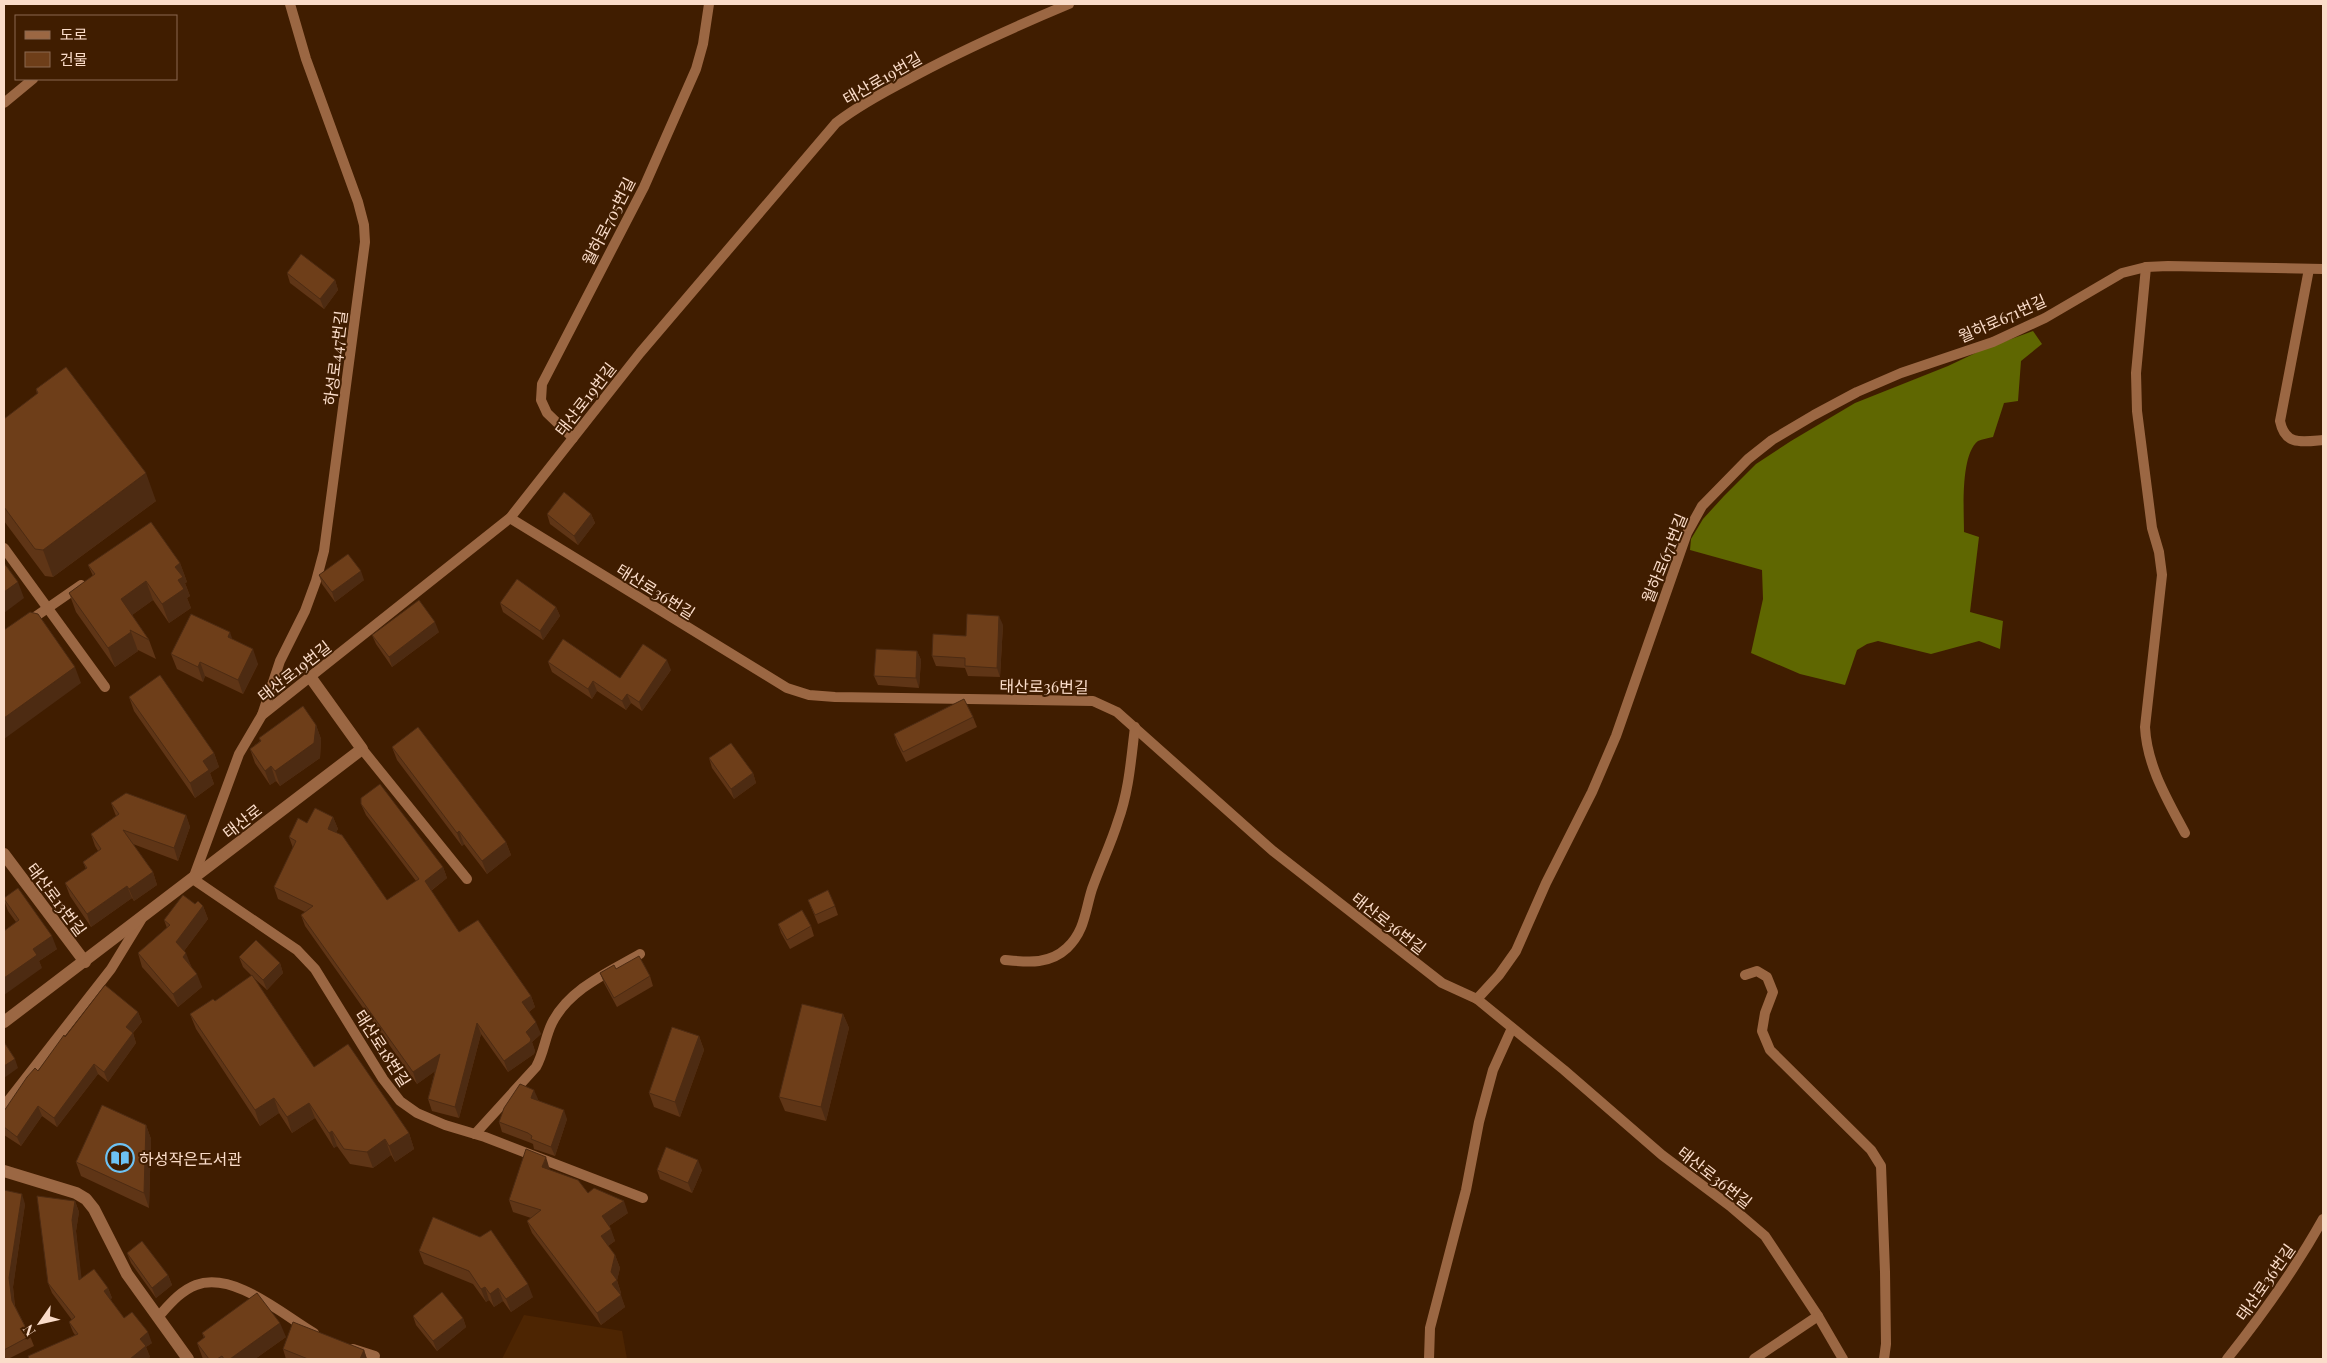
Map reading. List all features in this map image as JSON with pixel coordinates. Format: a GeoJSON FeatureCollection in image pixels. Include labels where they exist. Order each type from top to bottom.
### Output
{"type":"FeatureCollection","features":[{"type":"Feature","properties":{"kind":"street"},"geometry":{"type":"LineString","coordinates":[[311,678],[362,749]]}},
{"type":"Feature","properties":{"kind":"street","name":"태산로"},"geometry":{"type":"LineString","coordinates":[[4,1022],[362,749]]}},
{"type":"Feature","properties":{"kind":"street","name":"태산로13번길"},"geometry":{"type":"LineString","coordinates":[[4,854],[84,962]]}},
{"type":"Feature","properties":{"kind":"street"},"geometry":{"type":"LineString","coordinates":[[4,1171],[76,1193],[86,1199],[94,1209],[127,1274],[188,1359]]}},
{"type":"Feature","properties":{"kind":"lane","name":"하성로447번길"},"geometry":{"type":"LineString","coordinates":[[262,715],[280,661],[313,588],[324,551],[365,242],[364,225],[358,202],[306,59],[290,4]]}},
{"type":"Feature","properties":{"kind":"lane","name":"월하로705번길"},"geometry":{"type":"LineString","coordinates":[[573,438],[547,413],[541,400],[542,384],[644,187],[696,69],[703,44],[709,4]]}},
{"type":"Feature","properties":{"kind":"lane","name":"태산로19번길"},"geometry":{"type":"LineString","coordinates":[[193,879],[239,754],[262,715],[311,678],[510,518],[640,353],[836,123],[854,109],[944,60],[996,34],[1069,4]]}},
{"type":"Feature","properties":{"kind":"lane"},"geometry":{"type":"LineString","coordinates":[[4,103],[32,80]]}},
{"type":"Feature","properties":{"kind":"lane"},"geometry":{"type":"LineString","coordinates":[[2146,267],[2136,374],[2137,411],[2152,528],[2159,552],[2162,575],[2145,726],[2146,746],[2162,789],[2185,833]]}},
{"type":"Feature","properties":{"kind":"lane","name":"월하로671번길"},"geometry":{"type":"LineString","coordinates":[[1477,999],[1499,975],[1516,951],[1546,883],[1592,792],[1616,736],[1687,533],[1702,506],[1722,483],[1748,459],[1772,440],[1857,392],[1901,373],[1993,342],[2045,318],[2122,273],[2146,267],[2323,270]]}},
{"type":"Feature","properties":{"kind":"lane"},"geometry":{"type":"LineString","coordinates":[[2309,269],[2280,421],[2282,432],[2291,439],[2301,442],[2323,440]]}},
{"type":"Feature","properties":{"kind":"lane","name":"태산로36번길"},"geometry":{"type":"LineString","coordinates":[[510,518],[787,688],[810,695],[835,697],[1093,701],[1118,712],[1184,774],[1272,851],[1442,983],[1477,999],[1564,1070],[1662,1155],[1730,1206],[1765,1236],[1818,1316],[1843,1359]]}},
{"type":"Feature","properties":{"kind":"lane"},"geometry":{"type":"LineString","coordinates":[[4,548],[105,687]]}},
{"type":"Feature","properties":{"kind":"lane"},"geometry":{"type":"LineString","coordinates":[[18,628],[93,576]]}},
{"type":"Feature","properties":{"kind":"lane"},"geometry":{"type":"LineString","coordinates":[[1005,960],[1034,962],[1051,959],[1066,949],[1080,933],[1091,892],[1124,802],[1129,783],[1135,727]]}},
{"type":"Feature","properties":{"kind":"lane"},"geometry":{"type":"LineString","coordinates":[[362,749],[467,879]]}},
{"type":"Feature","properties":{"kind":"lane","name":"태산로18번길"},"geometry":{"type":"LineString","coordinates":[[193,879],[297,950],[315,969],[383,1079],[400,1101],[417,1113],[643,1198]]}},
{"type":"Feature","properties":{"kind":"lane","name":"태산로"},"geometry":{"type":"LineString","coordinates":[[4,1106],[105,976],[142,918]]}},
{"type":"Feature","properties":{"kind":"lane"},"geometry":{"type":"LineString","coordinates":[[475,1134],[536,1067],[552,1023],[565,1004],[592,982],[640,954]]}},
{"type":"Feature","properties":{"kind":"lane"},"geometry":{"type":"LineString","coordinates":[[1745,975],[1757,971],[1767,977],[1773,992],[1764,1013],[1762,1031],[1770,1050],[1865,1144],[1881,1166],[1886,1281],[1886,1344],[1884,1359]]}},
{"type":"Feature","properties":{"kind":"lane"},"geometry":{"type":"LineString","coordinates":[[1429,1359],[1430,1328],[1466,1190],[1479,1122],[1493,1070],[1512,1028]]}},
{"type":"Feature","properties":{"kind":"lane","name":"태산로36번길"},"geometry":{"type":"LineString","coordinates":[[2227,1359],[2271,1303],[2300,1260],[2323,1219]]}},
{"type":"Feature","properties":{"kind":"lane"},"geometry":{"type":"LineString","coordinates":[[158,1317],[182,1293],[197,1285],[212,1283],[228,1285],[253,1294],[300,1325],[327,1339]]}},
{"type":"Feature","properties":{"kind":"lane"},"geometry":{"type":"LineString","coordinates":[[1754,1359],[1818,1316]]}},
{"type":"Feature","properties":{"kind":"lane"},"geometry":{"type":"LineString","coordinates":[[342,1345],[375,1356]]}},
{"type":"Feature","properties":{"kind":"shaded area"},"geometry":{"type":"Polygon","coordinates":[[[524,1315],[622,1331],[627,1359],[502,1359],[524,1315]]]}},
{"type":"Feature","properties":{"kind":"green space"},"geometry":{"type":"Polygon","coordinates":[[[2033,331],[2042,344],[2021,361],[2018,401],[2004,403],[1993,437],[1978,441],[1972,448],[1968,458],[1964,484],[1964,532],[1979,537],[1970,612],[2003,621],[2000,649],[1979,641],[1931,654],[1878,641],[1867,644],[1857,650],[1845,685],[1800,674],[1751,653],[1763,599],[1762,570],[1690,550],[1691,539],[1703,519],[1756,464],[1855,403],[1948,366],[1984,349],[2033,331]]]}},
{"type":"Feature","properties":{"kind":"building"},"geometry":{"type":"Polygon","coordinates":[[[301,254],[335,280],[320,299],[287,273],[301,254]]]}},
{"type":"Feature","properties":{"kind":"building"},"geometry":{"type":"Polygon","coordinates":[[[66,367],[146,473],[43,550],[35,549],[4,507],[4,419],[38,393],[36,389],[66,367]]]}},
{"type":"Feature","properties":{"kind":"building"},"geometry":{"type":"Polygon","coordinates":[[[564,492],[591,514],[574,536],[547,514],[564,492]]]}},
{"type":"Feature","properties":{"kind":"building"},"geometry":{"type":"Polygon","coordinates":[[[151,522],[180,563],[175,567],[183,577],[178,580],[184,589],[162,604],[146,581],[121,599],[149,640],[130,630],[131,632],[108,648],[69,593],[95,574],[88,565],[151,522]]]}},
{"type":"Feature","properties":{"kind":"building"},"geometry":{"type":"Polygon","coordinates":[[[348,554],[361,571],[332,592],[319,575],[348,554]]]}},
{"type":"Feature","properties":{"kind":"building"},"geometry":{"type":"Polygon","coordinates":[[[4,563],[18,582],[4,592],[4,563]]]}},
{"type":"Feature","properties":{"kind":"building"},"geometry":{"type":"Polygon","coordinates":[[[517,579],[556,607],[540,631],[500,603],[517,579]]]}},
{"type":"Feature","properties":{"kind":"building"},"geometry":{"type":"Polygon","coordinates":[[[419,600],[435,622],[389,657],[372,635],[419,600]]]}},
{"type":"Feature","properties":{"kind":"building"},"geometry":{"type":"Polygon","coordinates":[[[30,612],[38,614],[75,667],[4,718],[4,630],[30,612]]]}},
{"type":"Feature","properties":{"kind":"building"},"geometry":{"type":"Polygon","coordinates":[[[191,614],[230,632],[228,637],[253,649],[238,680],[200,662],[198,667],[171,654],[191,614]]]}},
{"type":"Feature","properties":{"kind":"building"},"geometry":{"type":"Polygon","coordinates":[[[967,614],[999,616],[997,668],[965,666],[965,658],[932,656],[933,634],[966,636],[967,614]]]}},
{"type":"Feature","properties":{"kind":"building"},"geometry":{"type":"Polygon","coordinates":[[[563,639],[620,678],[643,644],[667,660],[639,702],[627,694],[622,701],[593,681],[588,689],[548,662],[563,639]]]}},
{"type":"Feature","properties":{"kind":"building"},"geometry":{"type":"Polygon","coordinates":[[[876,649],[917,651],[916,678],[874,676],[876,649]]]}},
{"type":"Feature","properties":{"kind":"building"},"geometry":{"type":"Polygon","coordinates":[[[160,675],[214,753],[203,761],[209,770],[190,783],[129,697],[160,675]]]}},
{"type":"Feature","properties":{"kind":"building"},"geometry":{"type":"Polygon","coordinates":[[[964,699],[973,717],[903,752],[894,734],[964,699]]]}},
{"type":"Feature","properties":{"kind":"building"},"geometry":{"type":"Polygon","coordinates":[[[303,706],[316,725],[314,743],[275,771],[271,766],[265,771],[250,749],[261,741],[259,738],[303,706]]]}},
{"type":"Feature","properties":{"kind":"building"},"geometry":{"type":"Polygon","coordinates":[[[418,727],[506,842],[482,861],[459,831],[457,833],[392,747],[418,727]]]}},
{"type":"Feature","properties":{"kind":"building"},"geometry":{"type":"Polygon","coordinates":[[[731,743],[753,773],[731,789],[709,758],[731,743]]]}},
{"type":"Feature","properties":{"kind":"building"},"geometry":{"type":"Polygon","coordinates":[[[380,784],[443,867],[425,881],[459,932],[478,920],[531,996],[522,1002],[536,1022],[526,1032],[531,1039],[530,1042],[504,1061],[477,1023],[455,1107],[428,1099],[440,1054],[413,1072],[301,915],[313,906],[274,887],[296,841],[289,837],[298,818],[307,823],[315,808],[333,817],[328,829],[342,835],[387,900],[419,879],[361,804],[361,798],[380,784]]]}},
{"type":"Feature","properties":{"kind":"building"},"geometry":{"type":"Polygon","coordinates":[[[126,793],[186,815],[174,848],[123,830],[153,872],[129,889],[127,886],[87,914],[65,883],[87,868],[83,862],[101,849],[91,834],[119,814],[111,803],[126,793]]]}},
{"type":"Feature","properties":{"kind":"building"},"geometry":{"type":"Polygon","coordinates":[[[18,888],[52,936],[33,949],[37,955],[4,978],[4,931],[19,920],[4,898],[18,888]]]}},
{"type":"Feature","properties":{"kind":"building"},"geometry":{"type":"Polygon","coordinates":[[[828,890],[835,906],[815,915],[808,900],[828,890]]]}},
{"type":"Feature","properties":{"kind":"building"},"geometry":{"type":"Polygon","coordinates":[[[183,895],[195,904],[198,901],[203,906],[176,942],[186,953],[183,957],[197,974],[173,994],[138,953],[170,925],[164,920],[183,895]]]}},
{"type":"Feature","properties":{"kind":"building"},"geometry":{"type":"Polygon","coordinates":[[[802,910],[811,926],[787,940],[778,924],[802,910]]]}},
{"type":"Feature","properties":{"kind":"building"},"geometry":{"type":"Polygon","coordinates":[[[256,940],[280,963],[263,980],[239,957],[256,940]]]}},
{"type":"Feature","properties":{"kind":"building"},"geometry":{"type":"Polygon","coordinates":[[[639,956],[650,976],[614,998],[600,973],[614,965],[616,969],[639,956]]]}},
{"type":"Feature","properties":{"kind":"building"},"geometry":{"type":"Polygon","coordinates":[[[252,975],[314,1067],[348,1044],[409,1133],[389,1146],[385,1139],[367,1152],[344,1149],[332,1131],[329,1133],[309,1103],[287,1117],[274,1098],[255,1110],[190,1014],[213,999],[215,1001],[252,975]]]}},
{"type":"Feature","properties":{"kind":"building"},"geometry":{"type":"Polygon","coordinates":[[[105,985],[138,1012],[126,1027],[133,1033],[104,1072],[94,1064],[54,1118],[38,1106],[17,1137],[4,1127],[4,1111],[27,1077],[35,1068],[38,1071],[64,1035],[65,1037],[105,985]]]}},
{"type":"Feature","properties":{"kind":"building"},"geometry":{"type":"Polygon","coordinates":[[[802,1004],[843,1014],[821,1107],[779,1097],[802,1004]]]}},
{"type":"Feature","properties":{"kind":"building"},"geometry":{"type":"Polygon","coordinates":[[[672,1027],[699,1036],[675,1102],[649,1093],[672,1027]]]}},
{"type":"Feature","properties":{"kind":"building"},"geometry":{"type":"Polygon","coordinates":[[[4,1042],[15,1059],[4,1066],[4,1042]]]}},
{"type":"Feature","properties":{"kind":"building"},"geometry":{"type":"Polygon","coordinates":[[[520,1084],[534,1090],[531,1098],[564,1110],[551,1147],[531,1139],[532,1136],[528,1133],[499,1122],[504,1108],[520,1084]]]}},
{"type":"Feature","properties":{"kind":"building","name":"하성작은도서관"},"geometry":{"type":"Polygon","coordinates":[[[102,1105],[146,1125],[144,1193],[76,1162],[102,1105]]]}},
{"type":"Feature","properties":{"kind":"building"},"geometry":{"type":"Polygon","coordinates":[[[666,1147],[698,1160],[688,1183],[657,1170],[666,1147]]]}},
{"type":"Feature","properties":{"kind":"building"},"geometry":{"type":"Polygon","coordinates":[[[526,1149],[546,1157],[542,1167],[578,1180],[588,1193],[594,1188],[624,1201],[602,1216],[611,1229],[601,1236],[615,1255],[611,1272],[617,1280],[612,1284],[621,1295],[597,1313],[527,1221],[541,1210],[509,1200],[526,1149]]]}},
{"type":"Feature","properties":{"kind":"building"},"geometry":{"type":"Polygon","coordinates":[[[4,1190],[22,1194],[9,1278],[12,1301],[30,1336],[4,1350],[4,1190]]]}},
{"type":"Feature","properties":{"kind":"building"},"geometry":{"type":"Polygon","coordinates":[[[37,1196],[75,1201],[72,1220],[79,1280],[94,1269],[108,1288],[104,1291],[124,1318],[132,1312],[148,1332],[140,1339],[146,1346],[130,1359],[29,1359],[28,1356],[78,1334],[69,1322],[75,1317],[48,1283],[37,1196]]]}},
{"type":"Feature","properties":{"kind":"building"},"geometry":{"type":"Polygon","coordinates":[[[433,1217],[480,1237],[491,1230],[528,1284],[506,1299],[498,1288],[490,1294],[485,1287],[481,1289],[469,1271],[419,1251],[433,1217]]]}},
{"type":"Feature","properties":{"kind":"building"},"geometry":{"type":"Polygon","coordinates":[[[142,1241],[168,1275],[152,1288],[127,1253],[142,1241]]]}},
{"type":"Feature","properties":{"kind":"building"},"geometry":{"type":"Polygon","coordinates":[[[442,1292],[463,1318],[433,1341],[413,1316],[442,1292]]]}},
{"type":"Feature","properties":{"kind":"building"},"geometry":{"type":"Polygon","coordinates":[[[257,1293],[280,1323],[230,1359],[224,1359],[222,1356],[217,1359],[209,1359],[197,1343],[205,1337],[202,1333],[257,1293]]]}},
{"type":"Feature","properties":{"kind":"building"},"geometry":{"type":"Polygon","coordinates":[[[293,1322],[364,1350],[360,1359],[308,1359],[283,1349],[293,1322]]]}},
{"type":"Feature","properties":{"kind":"place","name":"하성작은도서관"},"geometry":{"type":"Point","coordinates":[120,1158]}}]}
